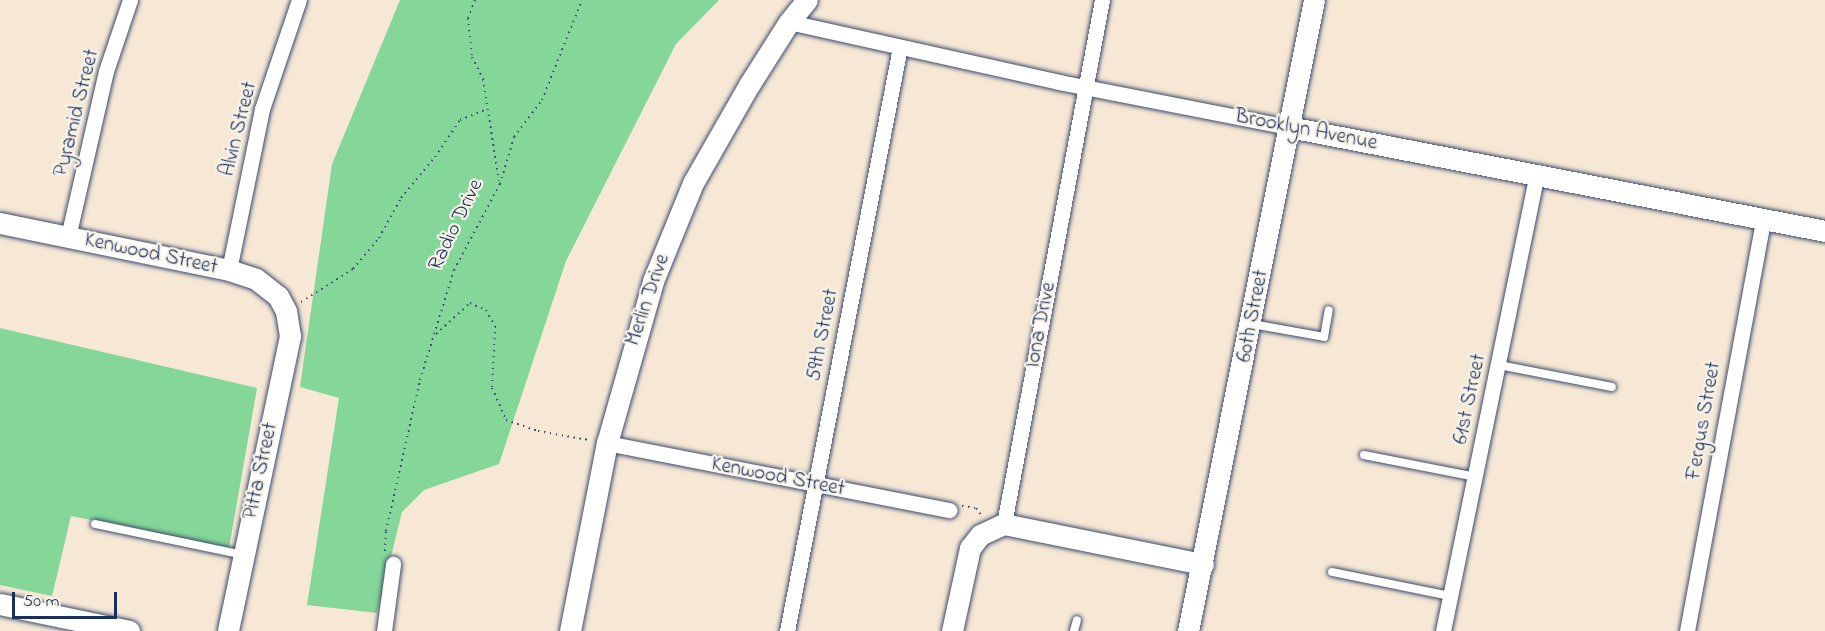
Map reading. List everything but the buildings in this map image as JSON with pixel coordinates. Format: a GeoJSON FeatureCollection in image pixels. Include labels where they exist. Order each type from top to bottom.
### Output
{"type":"FeatureCollection","features":[{"type":"Feature","properties":{"kind":"street","name":"Pyramid Street"},"geometry":{"type":"LineString","coordinates":[[68,237],[106,71],[130,0]]}},
{"type":"Feature","properties":{"kind":"street","name":"Alvin Street"},"geometry":{"type":"LineString","coordinates":[[229,270],[262,109],[299,0]]}},
{"type":"Feature","properties":{"kind":"street","name":"Merlin Drive"},"geometry":{"type":"LineString","coordinates":[[570,631],[607,443],[652,281],[693,183],[789,22],[807,0]]}},
{"type":"Feature","properties":{"kind":"street","name":"Iona Drive"},"geometry":{"type":"LineString","coordinates":[[997,527],[1102,0]]}},
{"type":"Feature","properties":{"kind":"street","name":"60th Street"},"geometry":{"type":"LineString","coordinates":[[1188,631],[1252,324],[1314,0]]}},
{"type":"Feature","properties":{"kind":"street","name":"Brooklyn Avenue"},"geometry":{"type":"LineString","coordinates":[[789,22],[1288,127],[1825,231]]}},
{"type":"Feature","properties":{"kind":"street","name":"59th Street"},"geometry":{"type":"LineString","coordinates":[[787,631],[900,47]]}},
{"type":"Feature","properties":{"kind":"street","name":"61st Street"},"geometry":{"type":"LineString","coordinates":[[1443,631],[1536,176]]}},
{"type":"Feature","properties":{"kind":"street","name":"Fergus Street"},"geometry":{"type":"LineString","coordinates":[[1687,631],[1763,219]]}},
{"type":"Feature","properties":{"kind":"street","name":"Kenwood Street"},"geometry":{"type":"LineString","coordinates":[[0,223],[229,270],[256,279],[269,287],[279,296],[286,311]]}},
{"type":"Feature","properties":{"kind":"street","name":"Pitta Street"},"geometry":{"type":"LineString","coordinates":[[228,631],[290,336],[286,311]]}},
{"type":"Feature","properties":{"kind":"street","name":"Kenwood Street"},"geometry":{"type":"LineString","coordinates":[[607,443],[816,486],[949,510]]}},
{"type":"Feature","properties":{"kind":"street"},"geometry":{"type":"LineString","coordinates":[[952,631],[970,548],[980,535],[997,527],[1203,564]]}},
{"type":"Feature","properties":{"kind":"street"},"geometry":{"type":"LineString","coordinates":[[384,631],[393,564]]}},
{"type":"Feature","properties":{"kind":"street"},"geometry":{"type":"LineString","coordinates":[[0,604],[79,626],[129,631]]}},
{"type":"Feature","properties":{"kind":"lane"},"geometry":{"type":"LineString","coordinates":[[1252,324],[1324,337],[1329,310]]}},
{"type":"Feature","properties":{"kind":"lane"},"geometry":{"type":"LineString","coordinates":[[1499,365],[1612,387]]}},
{"type":"Feature","properties":{"kind":"lane"},"geometry":{"type":"LineString","coordinates":[[1364,455],[1476,477]]}},
{"type":"Feature","properties":{"kind":"lane"},"geometry":{"type":"LineString","coordinates":[[95,524],[243,555]]}},
{"type":"Feature","properties":{"kind":"lane"},"geometry":{"type":"LineString","coordinates":[[1332,572],[1450,596]]}},
{"type":"Feature","properties":{"kind":"lane"},"geometry":{"type":"LineString","coordinates":[[1074,631],[1077,620]]}},
{"type":"Feature","properties":{"kind":"path"},"geometry":{"type":"LineString","coordinates":[[475,0],[468,18],[472,57],[483,79],[500,184]]}},
{"type":"Feature","properties":{"kind":"path","name":"Radio Drive"},"geometry":{"type":"LineString","coordinates":[[393,564],[384,551],[390,516],[420,380],[454,270],[500,184],[514,137],[542,100],[582,0]]}},
{"type":"Feature","properties":{"kind":"path"},"geometry":{"type":"LineString","coordinates":[[286,311],[353,269],[379,238],[401,198],[435,157],[459,120],[488,109]]}},
{"type":"Feature","properties":{"kind":"path"},"geometry":{"type":"LineString","coordinates":[[434,336],[470,303],[486,310],[495,326],[492,388],[506,420],[538,431],[607,443]]}},
{"type":"Feature","properties":{"kind":"path"},"geometry":{"type":"LineString","coordinates":[[949,510],[956,505],[976,508],[997,527]]}},
{"type":"Feature","properties":{"kind":"green space"},"geometry":{"type":"Polygon","coordinates":[[[400,0],[719,0],[676,44],[566,261],[499,464],[424,490],[402,512],[377,613],[307,605],[339,398],[300,387],[332,164],[400,0]]]}},
{"type":"Feature","properties":{"kind":"green space"},"geometry":{"type":"Polygon","coordinates":[[[0,328],[257,388],[229,548],[71,516],[52,596],[0,585],[0,328]]]}}]}
